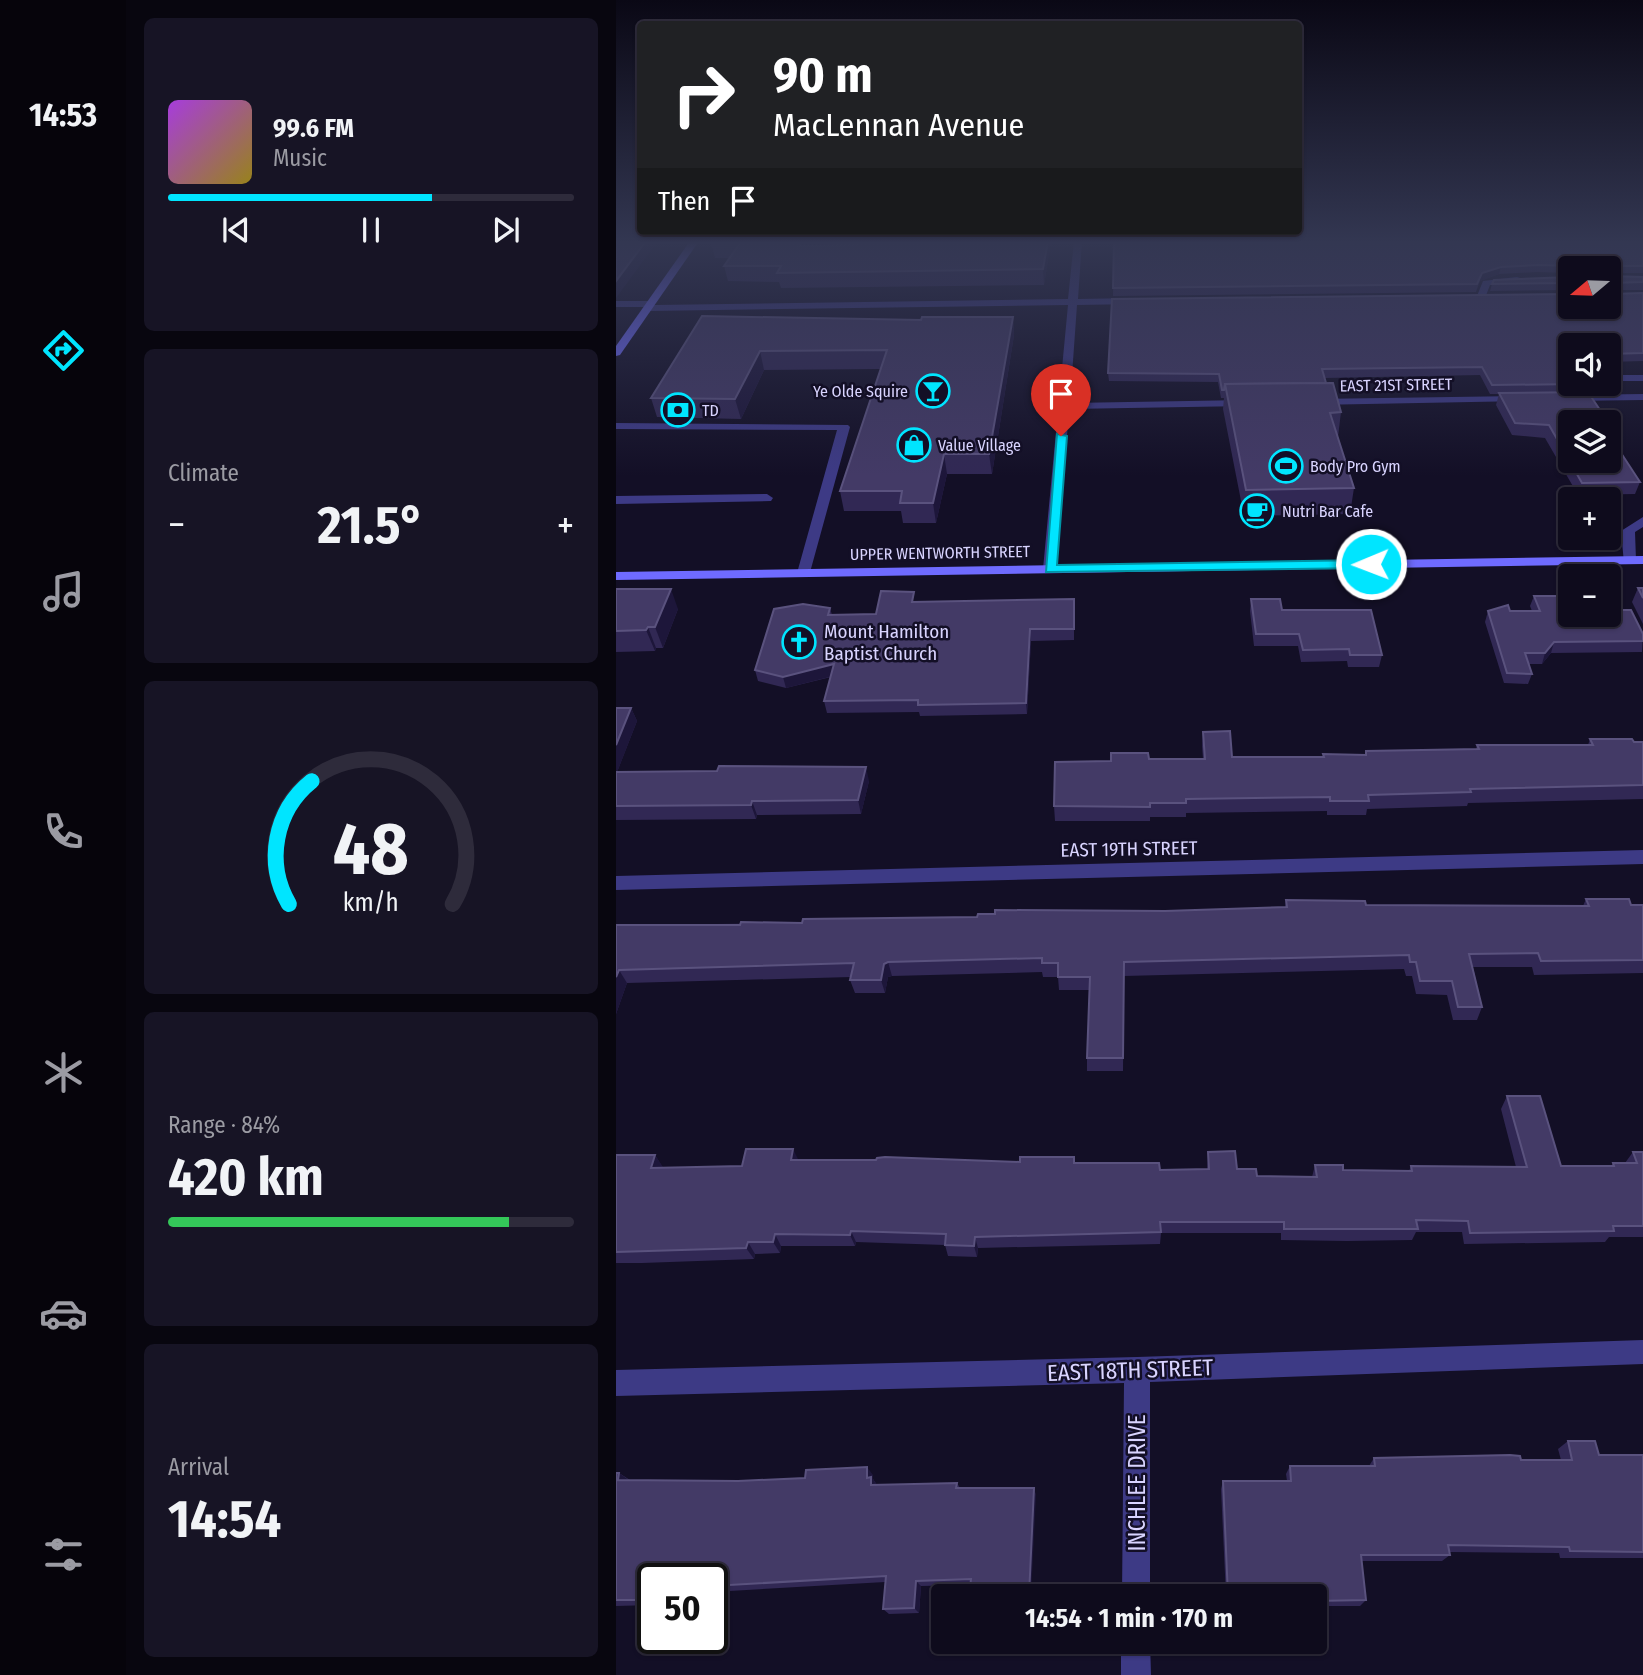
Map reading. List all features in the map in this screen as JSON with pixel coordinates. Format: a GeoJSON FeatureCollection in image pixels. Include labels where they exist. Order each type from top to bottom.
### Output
{"type":"FeatureCollection","features":[{"type":"Feature","properties":{"kind":"main road"},"geometry":{"type":"LineString","coordinates":[[616,353],[640,319]]}},
{"type":"Feature","properties":{"kind":"main road","name":"UPPER WENTWORTH STREET"},"geometry":{"type":"LineString","coordinates":[[616,576],[1636,560]]}},
{"type":"Feature","properties":{"kind":"street"},"geometry":{"type":"LineString","coordinates":[[1050,569],[1073,319]]}},
{"type":"Feature","properties":{"kind":"street"},"geometry":{"type":"LineString","coordinates":[[1621,378],[1643,378]]}},
{"type":"Feature","properties":{"kind":"street"},"geometry":{"type":"LineString","coordinates":[[1559,398],[1643,397]]}},
{"type":"Feature","properties":{"kind":"street","name":"EAST 21ST STREET"},"geometry":{"type":"LineString","coordinates":[[1303,402],[1535,398]]}},
{"type":"Feature","properties":{"kind":"street"},"geometry":{"type":"LineString","coordinates":[[1065,406],[1261,402]]}},
{"type":"Feature","properties":{"kind":"street"},"geometry":{"type":"LineString","coordinates":[[616,426],[844,427],[804,573]]}},
{"type":"Feature","properties":{"kind":"street"},"geometry":{"type":"LineString","coordinates":[[616,500],[767,498]]}},
{"type":"Feature","properties":{"kind":"street"},"geometry":{"type":"LineString","coordinates":[[1636,560],[1628,531],[1643,521]]}},
{"type":"Feature","properties":{"kind":"street","name":"EAST 19TH STREET"},"geometry":{"type":"LineString","coordinates":[[616,883],[1643,858]]}},
{"type":"Feature","properties":{"kind":"street","name":"EAST 18TH STREET"},"geometry":{"type":"LineString","coordinates":[[616,1383],[1137,1370],[1643,1352]]}},
{"type":"Feature","properties":{"kind":"street","name":"INCHLEE DRIVE"},"geometry":{"type":"LineString","coordinates":[[1136,1584],[1137,1370]]}},
{"type":"Feature","properties":{"kind":"street"},"geometry":{"type":"LineString","coordinates":[[1136,1654],[1136,1675]]}},
{"type":"Feature","properties":{"kind":"building"},"geometry":{"type":"Polygon","coordinates":[[[700,319],[1013,319],[989,454],[944,454],[933,503],[900,503],[902,491],[840,491],[887,350],[760,351],[735,399],[651,398],[700,319]]]}},
{"type":"Feature","properties":{"kind":"building"},"geometry":{"type":"Polygon","coordinates":[[[1111,319],[1643,319],[1643,353],[1621,354],[1621,333],[1558,333],[1558,384],[1492,385],[1482,367],[1322,369],[1326,383],[1225,384],[1222,390],[1219,374],[1108,373],[1111,319]]]}},
{"type":"Feature","properties":{"kind":"building"},"geometry":{"type":"Polygon","coordinates":[[[1333,383],[1341,412],[1330,413],[1354,488],[1246,490],[1225,384],[1333,383]]]}},
{"type":"Feature","properties":{"kind":"building"},"geometry":{"type":"Polygon","coordinates":[[[1558,392],[1558,396],[1591,396],[1600,410],[1558,410],[1558,441],[1549,425],[1515,423],[1499,393],[1558,392]]]}},
{"type":"Feature","properties":{"kind":"building"},"geometry":{"type":"Polygon","coordinates":[[[1621,453],[1640,482],[1582,483],[1576,473],[1621,473],[1621,453]]]}},
{"type":"Feature","properties":{"kind":"building"},"geometry":{"type":"Polygon","coordinates":[[[616,589],[671,589],[655,627],[616,631],[616,589]]]}},
{"type":"Feature","properties":{"kind":"building"},"geometry":{"type":"Polygon","coordinates":[[[881,591],[914,592],[912,602],[1074,599],[1074,629],[1030,629],[1026,703],[918,705],[918,700],[824,701],[834,664],[783,677],[755,670],[774,609],[803,604],[830,608],[828,615],[876,614],[881,591]]]}},
{"type":"Feature","properties":{"kind":"building"},"geometry":{"type":"Polygon","coordinates":[[[1534,596],[1558,596],[1558,627],[1621,627],[1621,610],[1631,610],[1643,634],[1643,641],[1554,642],[1545,653],[1525,653],[1532,674],[1507,673],[1488,611],[1508,605],[1510,611],[1540,611],[1534,596]]]}},
{"type":"Feature","properties":{"kind":"building"},"geometry":{"type":"Polygon","coordinates":[[[1251,599],[1280,599],[1282,610],[1371,610],[1382,655],[1350,655],[1349,649],[1303,650],[1299,634],[1256,634],[1251,599]]]}},
{"type":"Feature","properties":{"kind":"building"},"geometry":{"type":"Polygon","coordinates":[[[616,708],[631,708],[616,745],[616,708]]]}},
{"type":"Feature","properties":{"kind":"building"},"geometry":{"type":"Polygon","coordinates":[[[1230,731],[1232,757],[1366,755],[1366,751],[1479,749],[1477,745],[1593,745],[1590,739],[1632,739],[1634,742],[1643,742],[1643,785],[1470,789],[1471,792],[1368,795],[1369,801],[1330,801],[1330,797],[1186,799],[1186,803],[1150,803],[1150,807],[1054,806],[1055,762],[1111,761],[1111,753],[1148,753],[1149,759],[1205,759],[1203,732],[1230,731]]]}},
{"type":"Feature","properties":{"kind":"building"},"geometry":{"type":"Polygon","coordinates":[[[719,766],[866,767],[858,800],[752,801],[751,805],[616,806],[616,772],[717,771],[719,766]]]}},
{"type":"Feature","properties":{"kind":"building"},"geometry":{"type":"Polygon","coordinates":[[[1586,899],[1629,899],[1631,905],[1643,905],[1643,960],[1541,961],[1538,953],[1469,954],[1482,1007],[1458,1007],[1452,981],[1420,981],[1416,962],[1410,962],[1409,955],[1124,962],[1123,1058],[1087,1058],[1090,977],[1058,977],[1058,963],[1042,963],[1042,958],[888,962],[884,964],[881,980],[850,980],[854,963],[619,970],[616,977],[616,925],[740,925],[741,922],[802,923],[803,919],[977,917],[978,914],[995,914],[995,910],[1165,911],[1287,907],[1286,900],[1365,901],[1366,905],[1589,906],[1586,899]]]}},
{"type":"Feature","properties":{"kind":"building"},"geometry":{"type":"Polygon","coordinates":[[[1507,1096],[1540,1096],[1561,1166],[1637,1163],[1633,1152],[1643,1152],[1643,1226],[1613,1226],[1614,1231],[1470,1233],[1468,1221],[1416,1220],[1418,1229],[1284,1229],[1284,1222],[1160,1222],[1161,1232],[975,1237],[974,1246],[945,1245],[946,1234],[851,1231],[850,1235],[775,1234],[773,1242],[748,1242],[746,1248],[616,1252],[616,1155],[655,1155],[651,1168],[742,1166],[746,1149],[793,1149],[791,1160],[876,1160],[885,1157],[1020,1162],[1020,1157],[1074,1157],[1074,1163],[1159,1163],[1160,1170],[1209,1169],[1208,1152],[1235,1151],[1237,1169],[1256,1169],[1257,1176],[1317,1177],[1315,1165],[1343,1165],[1343,1170],[1412,1171],[1411,1166],[1527,1167],[1507,1096]]]}},
{"type":"Feature","properties":{"kind":"building"},"geometry":{"type":"Polygon","coordinates":[[[1568,1441],[1595,1441],[1599,1455],[1643,1455],[1643,1552],[1570,1551],[1569,1547],[1448,1545],[1450,1555],[1361,1555],[1366,1600],[1327,1601],[1327,1584],[1227,1584],[1223,1481],[1291,1481],[1290,1466],[1375,1466],[1374,1458],[1510,1455],[1520,1456],[1521,1460],[1572,1460],[1568,1441]]]}},
{"type":"Feature","properties":{"kind":"building"},"geometry":{"type":"Polygon","coordinates":[[[867,1467],[867,1478],[871,1477],[871,1485],[957,1483],[956,1488],[1034,1488],[1030,1584],[970,1584],[971,1579],[916,1581],[914,1608],[883,1609],[886,1576],[728,1585],[728,1563],[637,1563],[637,1600],[616,1600],[616,1473],[619,1473],[618,1480],[738,1481],[805,1478],[806,1470],[867,1467]]]}},
{"type":"Feature","properties":{"kind":"place","name":"Ye Olde Squire"},"geometry":{"type":"Point","coordinates":[933,391]}},
{"type":"Feature","properties":{"kind":"place","name":"TD"},"geometry":{"type":"Point","coordinates":[678,410]}},
{"type":"Feature","properties":{"kind":"place","name":"Value Village"},"geometry":{"type":"Point","coordinates":[914,445]}},
{"type":"Feature","properties":{"kind":"place","name":"Body Pro Gym"},"geometry":{"type":"Point","coordinates":[1286,466]}},
{"type":"Feature","properties":{"kind":"place","name":"Nutri Bar Cafe"},"geometry":{"type":"Point","coordinates":[1257,511]}},
{"type":"Feature","properties":{"kind":"place","name":"Mount Hamilton Baptist Church"},"geometry":{"type":"Point","coordinates":[799,642]}},
{"type":"Feature","properties":{"kind":"route"},"geometry":{"type":"LineString","coordinates":[[1061,436],[1050,569],[1371,564]]}}]}
